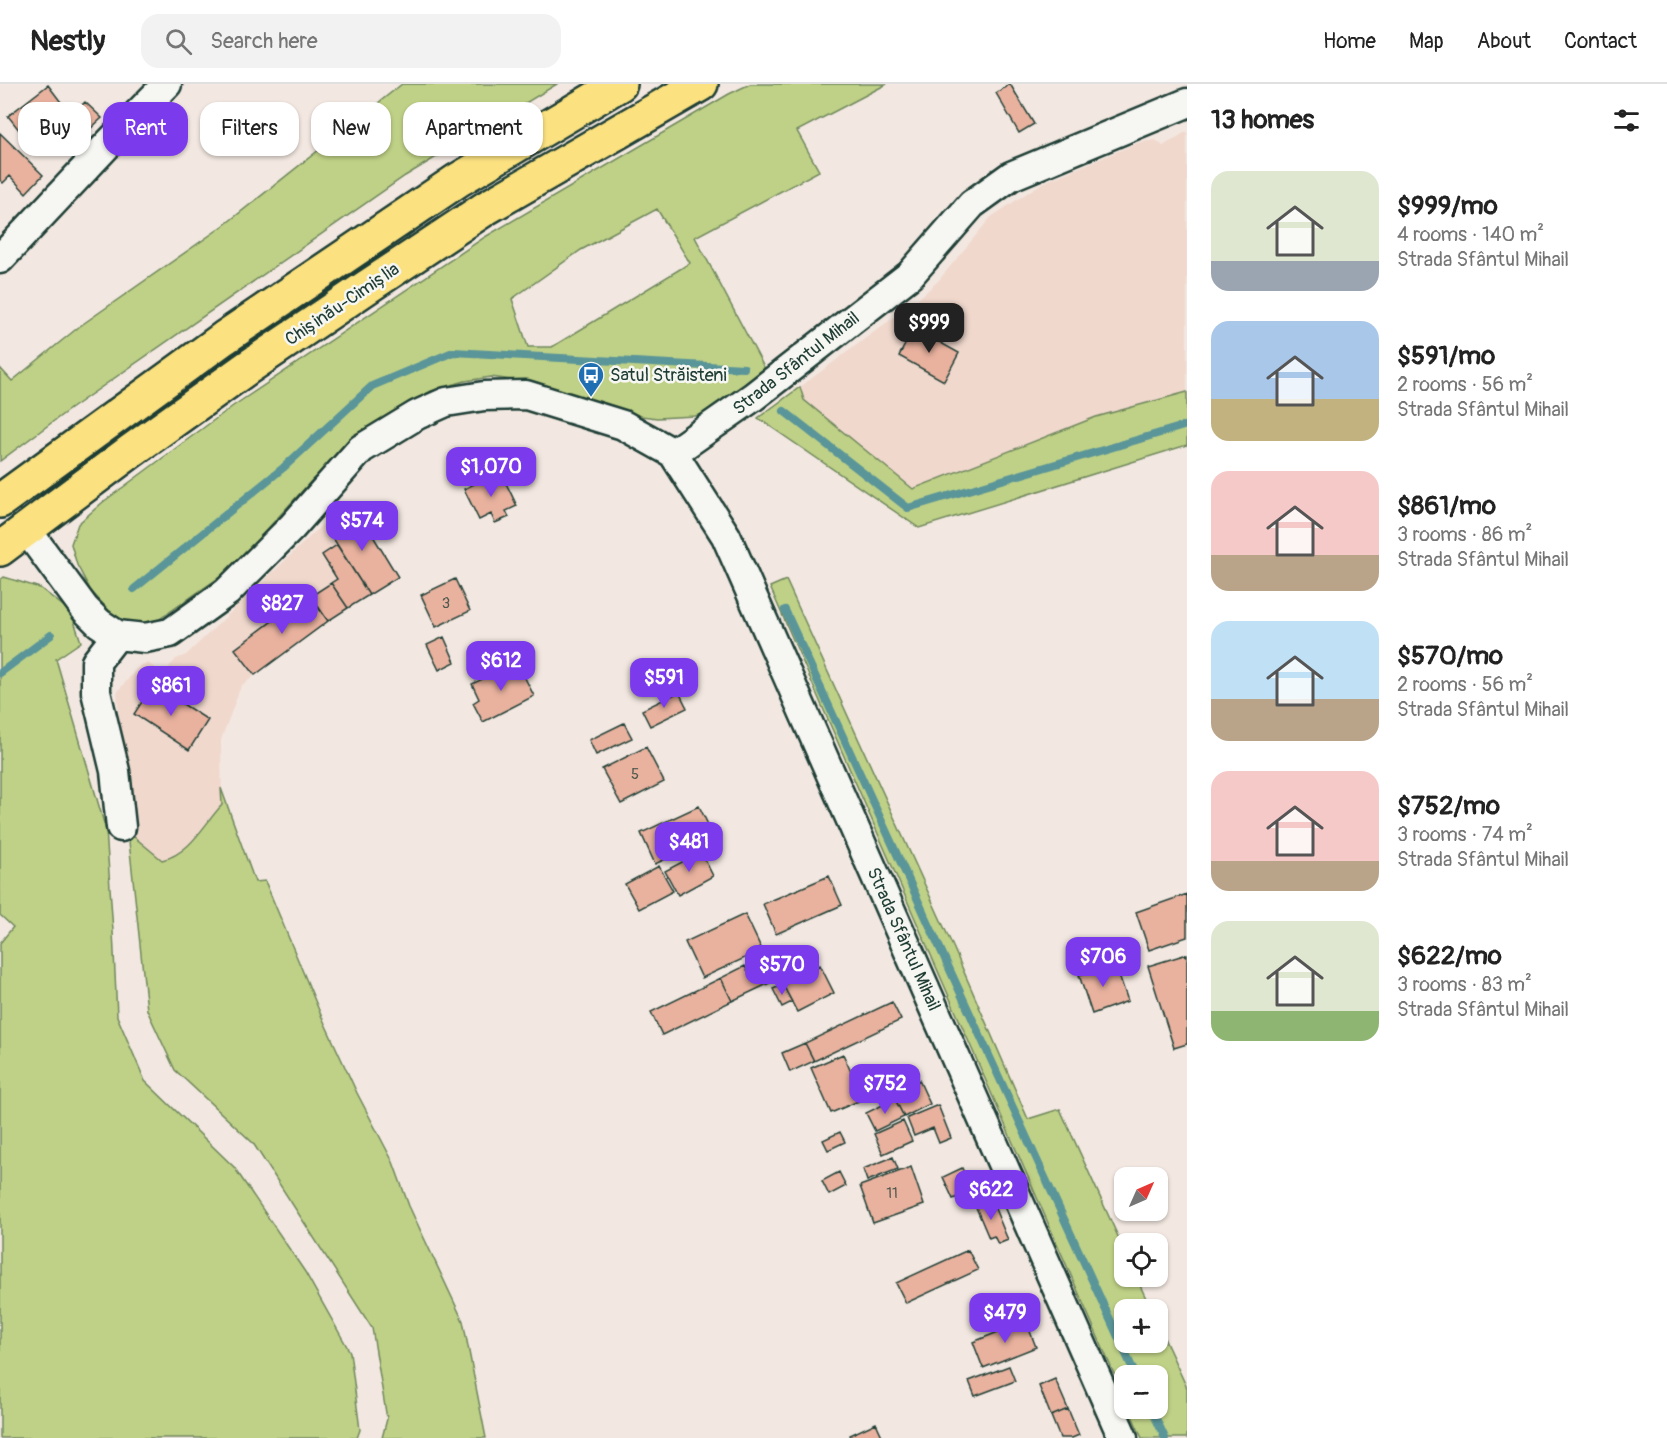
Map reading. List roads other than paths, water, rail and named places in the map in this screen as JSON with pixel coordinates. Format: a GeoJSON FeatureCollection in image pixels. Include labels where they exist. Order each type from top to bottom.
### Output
{"type":"FeatureCollection","features":[{"type":"Feature","properties":{"kind":"highway"},"geometry":{"type":"LineString","coordinates":[[0,501],[224,338],[448,186],[620,84]]}},
{"type":"Feature","properties":{"kind":"highway","name":"Chișinău-Cimișlia"},"geometry":{"type":"LineString","coordinates":[[0,549],[247,368],[486,208],[701,84]]}},
{"type":"Feature","properties":{"kind":"street"},"geometry":{"type":"LineString","coordinates":[[0,259],[167,84]]}},
{"type":"Feature","properties":{"kind":"street","name":"Strada Sfântul Mihail"},"geometry":{"type":"LineString","coordinates":[[673,453],[753,397],[910,275],[972,204],[1011,176],[1187,103]]}},
{"type":"Feature","properties":{"kind":"street","name":"Strada Sfântul Mihail"},"geometry":{"type":"LineString","coordinates":[[26,529],[85,609],[99,623],[117,635],[146,639],[170,633],[227,592],[292,527],[361,449],[417,415],[446,402],[484,396],[526,395],[623,425],[673,453],[726,536],[1118,1437]]}},
{"type":"Feature","properties":{"kind":"street"},"geometry":{"type":"LineString","coordinates":[[117,635],[96,662],[96,692],[115,771],[121,827]]}},
{"type":"Feature","properties":{"kind":"waterway"},"geometry":{"type":"LineString","coordinates":[[134,589],[283,468],[372,386],[453,352],[744,368]]}},
{"type":"Feature","properties":{"kind":"waterway"},"geometry":{"type":"LineString","coordinates":[[784,411],[908,508],[1187,425]]}},
{"type":"Feature","properties":{"kind":"waterway"},"geometry":{"type":"LineString","coordinates":[[785,610],[1131,1365]]}},
{"type":"Feature","properties":{"kind":"waterway"},"geometry":{"type":"LineString","coordinates":[[0,673],[51,635]]}},
{"type":"Feature","properties":{"kind":"waterway"},"geometry":{"type":"LineString","coordinates":[[1156,1419],[1165,1438]]}},
{"type":"Feature","properties":{"kind":"place","name":"Satul Străisteni"},"geometry":{"type":"Point","coordinates":[591,398]}}]}
